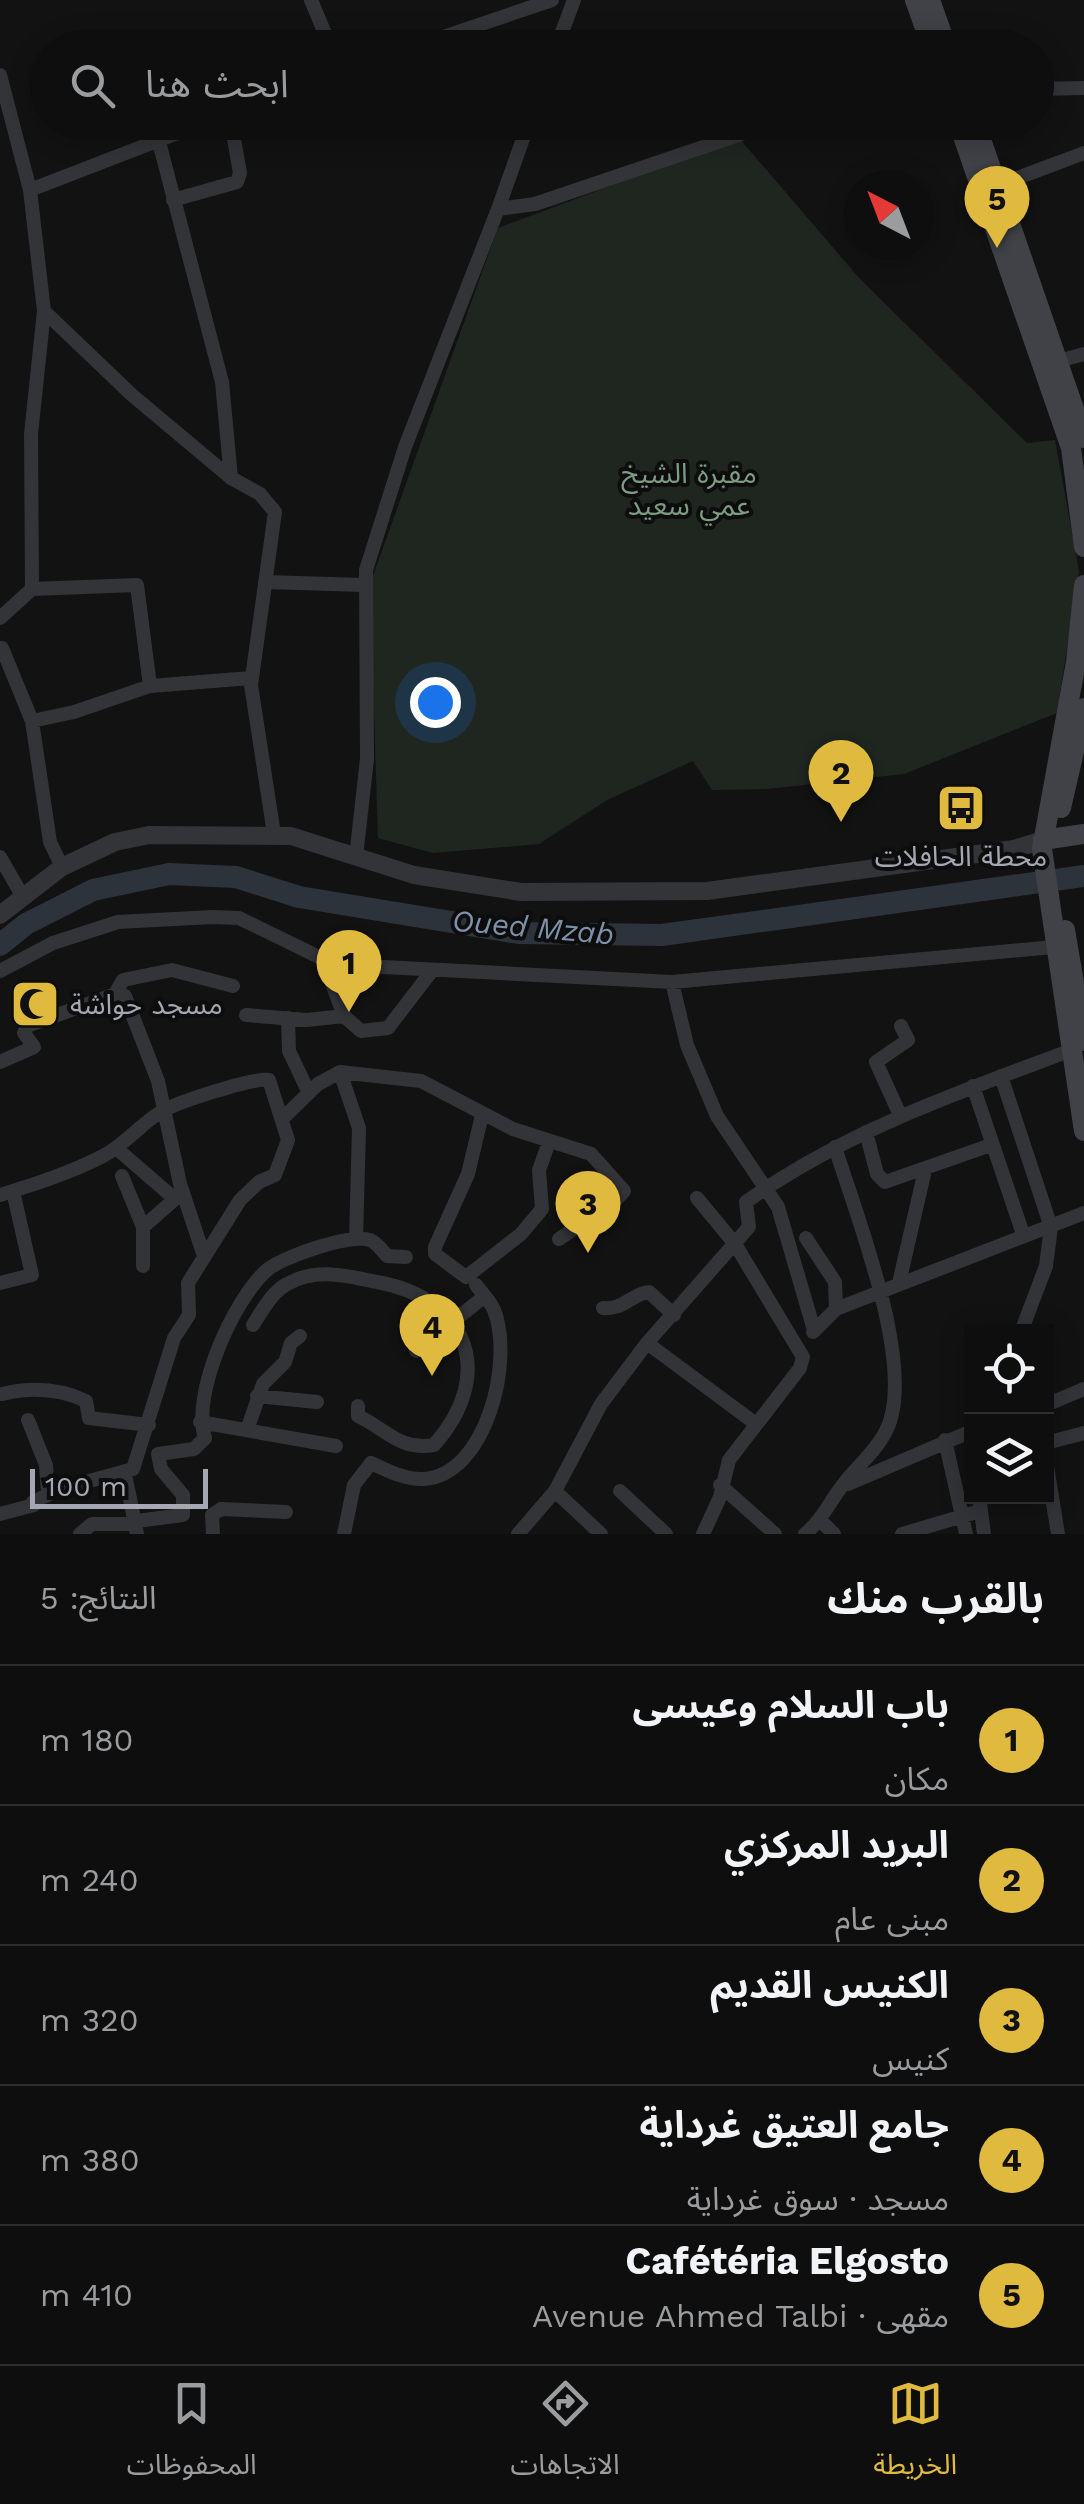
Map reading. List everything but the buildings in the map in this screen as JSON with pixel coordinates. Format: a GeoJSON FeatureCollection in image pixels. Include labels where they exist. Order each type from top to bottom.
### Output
{"type":"FeatureCollection","features":[{"type":"Feature","properties":{"kind":"main road"},"geometry":{"type":"LineString","coordinates":[[916,0],[926,30]]}},
{"type":"Feature","properties":{"kind":"main road"},"geometry":{"type":"LineString","coordinates":[[931,0],[941,30]]}},
{"type":"Feature","properties":{"kind":"main road"},"geometry":{"type":"LineString","coordinates":[[965,140],[1084,438]]}},
{"type":"Feature","properties":{"kind":"main road"},"geometry":{"type":"LineString","coordinates":[[981,140],[1052,362],[1071,448],[1084,547]]}},
{"type":"Feature","properties":{"kind":"main road"},"geometry":{"type":"LineString","coordinates":[[1084,585],[1082,641],[1048,843],[1058,943],[1079,1046],[1084,1130]]}},
{"type":"Feature","properties":{"kind":"main road"},"geometry":{"type":"LineString","coordinates":[[1048,843],[1084,708]]}},
{"type":"Feature","properties":{"kind":"main road"},"geometry":{"type":"LineString","coordinates":[[1048,843],[1084,834]]}},
{"type":"Feature","properties":{"kind":"street"},"geometry":{"type":"LineString","coordinates":[[312,0],[324,30]]}},
{"type":"Feature","properties":{"kind":"street"},"geometry":{"type":"LineString","coordinates":[[464,30],[552,0]]}},
{"type":"Feature","properties":{"kind":"street"},"geometry":{"type":"LineString","coordinates":[[563,30],[574,0]]}},
{"type":"Feature","properties":{"kind":"street"},"geometry":{"type":"LineString","coordinates":[[0,75],[30,190],[44,311],[31,434],[32,590]]}},
{"type":"Feature","properties":{"kind":"street"},"geometry":{"type":"LineString","coordinates":[[1054,89],[1084,88]]}},
{"type":"Feature","properties":{"kind":"street"},"geometry":{"type":"LineString","coordinates":[[30,190],[164,140]]}},
{"type":"Feature","properties":{"kind":"street"},"geometry":{"type":"LineString","coordinates":[[172,200],[237,182],[240,174],[235,140]]}},
{"type":"Feature","properties":{"kind":"street"},"geometry":{"type":"LineString","coordinates":[[356,857],[368,759],[364,585],[405,447],[523,140]]}},
{"type":"Feature","properties":{"kind":"street"},"geometry":{"type":"LineString","coordinates":[[498,209],[534,204],[724,140]]}},
{"type":"Feature","properties":{"kind":"street"},"geometry":{"type":"LineString","coordinates":[[159,142],[222,382],[231,478]]}},
{"type":"Feature","properties":{"kind":"street"},"geometry":{"type":"LineString","coordinates":[[996,186],[1084,153]]}},
{"type":"Feature","properties":{"kind":"street"},"geometry":{"type":"LineString","coordinates":[[44,311],[92,360],[231,478],[260,494],[274,512],[251,678],[274,834]]}},
{"type":"Feature","properties":{"kind":"street"},"geometry":{"type":"LineString","coordinates":[[1052,362],[1084,354]]}},
{"type":"Feature","properties":{"kind":"street"},"geometry":{"type":"LineString","coordinates":[[265,582],[364,585]]}},
{"type":"Feature","properties":{"kind":"street"},"geometry":{"type":"LineString","coordinates":[[0,618],[32,590],[139,586],[150,686]]}},
{"type":"Feature","properties":{"kind":"street"},"geometry":{"type":"LineString","coordinates":[[1,646],[32,721],[50,842],[62,868]]}},
{"type":"Feature","properties":{"kind":"street"},"geometry":{"type":"LineString","coordinates":[[32,721],[74,712],[150,686],[251,678]]}},
{"type":"Feature","properties":{"kind":"street"},"geometry":{"type":"LineString","coordinates":[[0,915],[62,868],[104,846],[149,835],[274,834],[329,846],[414,875],[498,892],[707,891],[1048,843]]}},
{"type":"Feature","properties":{"kind":"street"},"geometry":{"type":"LineString","coordinates":[[0,857],[23,897]]}},
{"type":"Feature","properties":{"kind":"street"},"geometry":{"type":"LineString","coordinates":[[0,972],[53,943],[118,922],[212,917],[240,918],[323,959],[431,972],[672,982],[1058,943]]}},
{"type":"Feature","properties":{"kind":"street"},"geometry":{"type":"LineString","coordinates":[[323,959],[344,1016],[361,1031],[390,1027],[431,972]]}},
{"type":"Feature","properties":{"kind":"street"},"geometry":{"type":"LineString","coordinates":[[0,1062],[32,1050],[34,1042],[24,1033],[27,1026],[114,994],[123,980],[172,970],[233,986]]}},
{"type":"Feature","properties":{"kind":"street"},"geometry":{"type":"LineString","coordinates":[[672,982],[687,1045],[718,1116],[778,1208],[814,1330]]}},
{"type":"Feature","properties":{"kind":"street"},"geometry":{"type":"LineString","coordinates":[[124,996],[158,1081],[179,1195],[204,1256]]}},
{"type":"Feature","properties":{"kind":"street"},"geometry":{"type":"LineString","coordinates":[[246,1015],[344,1016]]}},
{"type":"Feature","properties":{"kind":"street"},"geometry":{"type":"LineString","coordinates":[[288,1018],[288,1050],[309,1093]]}},
{"type":"Feature","properties":{"kind":"street"},"geometry":{"type":"LineString","coordinates":[[900,1115],[876,1062],[908,1040],[901,1026]]}},
{"type":"Feature","properties":{"kind":"street"},"geometry":{"type":"LineString","coordinates":[[518,1534],[555,1490],[601,1404],[647,1343],[750,1223],[746,1202],[835,1146],[900,1115],[1079,1046]]}},
{"type":"Feature","properties":{"kind":"street"},"geometry":{"type":"LineString","coordinates":[[282,1119],[309,1093],[340,1072],[420,1081],[445,1090],[482,1116],[591,1154],[624,1191],[559,1238]]}},
{"type":"Feature","properties":{"kind":"street"},"geometry":{"type":"LineString","coordinates":[[340,1072],[359,1128],[356,1239]]}},
{"type":"Feature","properties":{"kind":"street"},"geometry":{"type":"LineString","coordinates":[[1002,1076],[1051,1227],[1046,1266],[1025,1324]]}},
{"type":"Feature","properties":{"kind":"street"},"geometry":{"type":"LineString","coordinates":[[0,1283],[32,1274],[6,1193],[86,1165],[116,1148],[162,1110],[230,1090],[248,1078],[267,1078],[288,1140],[275,1175],[259,1182],[240,1200],[188,1283],[189,1316],[174,1338],[134,1469],[48,1494],[34,1505],[0,1514]]}},
{"type":"Feature","properties":{"kind":"street"},"geometry":{"type":"LineString","coordinates":[[973,1086],[1023,1234]]}},
{"type":"Feature","properties":{"kind":"street"},"geometry":{"type":"LineString","coordinates":[[482,1116],[468,1174],[435,1247],[435,1254],[466,1277],[520,1234],[542,1209],[539,1170],[549,1142]]}},
{"type":"Feature","properties":{"kind":"street"},"geometry":{"type":"LineString","coordinates":[[866,1132],[880,1180],[925,1170],[991,1145]]}},
{"type":"Feature","properties":{"kind":"street"},"geometry":{"type":"LineString","coordinates":[[805,1534],[821,1520],[841,1487],[888,1429],[893,1403],[883,1293],[835,1146]]}},
{"type":"Feature","properties":{"kind":"street"},"geometry":{"type":"LineString","coordinates":[[116,1148],[179,1195]]}},
{"type":"Feature","properties":{"kind":"street"},"geometry":{"type":"LineString","coordinates":[[899,1283],[925,1170]]}},
{"type":"Feature","properties":{"kind":"street"},"geometry":{"type":"LineString","coordinates":[[122,1176],[143,1227],[142,1266]]}},
{"type":"Feature","properties":{"kind":"street"},"geometry":{"type":"LineString","coordinates":[[143,1227],[179,1195]]}},
{"type":"Feature","properties":{"kind":"street"},"geometry":{"type":"LineString","coordinates":[[698,1198],[735,1244],[801,1349]]}},
{"type":"Feature","properties":{"kind":"street"},"geometry":{"type":"LineString","coordinates":[[702,1534],[720,1498],[729,1460],[800,1368],[801,1349],[814,1330],[836,1309],[1084,1213]]}},
{"type":"Feature","properties":{"kind":"street"},"geometry":{"type":"LineString","coordinates":[[806,1238],[835,1282],[836,1309]]}},
{"type":"Feature","properties":{"kind":"street"},"geometry":{"type":"LineString","coordinates":[[80,1534],[92,1524],[137,1526],[183,1514],[183,1494],[161,1469],[158,1454],[200,1446],[205,1438],[200,1422],[213,1362],[233,1315],[264,1272],[323,1246],[356,1239],[371,1240],[387,1256],[406,1257]]}},
{"type":"Feature","properties":{"kind":"street"},"geometry":{"type":"LineString","coordinates":[[252,1325],[289,1282],[346,1273],[412,1289],[456,1322],[466,1358],[466,1387],[434,1445],[417,1448],[383,1434],[358,1416],[358,1406]]}},
{"type":"Feature","properties":{"kind":"street"},"geometry":{"type":"LineString","coordinates":[[344,1534],[354,1485],[371,1463],[423,1479],[446,1471],[472,1449],[488,1417],[502,1362],[494,1309],[480,1291],[456,1322],[416,1350]]}},
{"type":"Feature","properties":{"kind":"street"},"geometry":{"type":"LineString","coordinates":[[603,1308],[620,1308],[650,1292],[674,1315]]}},
{"type":"Feature","properties":{"kind":"street"},"geometry":{"type":"LineString","coordinates":[[247,1430],[268,1375],[284,1362],[292,1343],[300,1336]]}},
{"type":"Feature","properties":{"kind":"street"},"geometry":{"type":"LineString","coordinates":[[647,1343],[756,1424]]}},
{"type":"Feature","properties":{"kind":"street"},"geometry":{"type":"LineString","coordinates":[[0,1392],[26,1388],[66,1392],[86,1401],[88,1418],[148,1424]]}},
{"type":"Feature","properties":{"kind":"street"},"geometry":{"type":"LineString","coordinates":[[1054,1402],[1084,1389]]}},
{"type":"Feature","properties":{"kind":"street"},"geometry":{"type":"LineString","coordinates":[[258,1396],[317,1402]]}},
{"type":"Feature","properties":{"kind":"street"},"geometry":{"type":"LineString","coordinates":[[28,1420],[46,1465],[48,1494]]}},
{"type":"Feature","properties":{"kind":"street"},"geometry":{"type":"LineString","coordinates":[[200,1422],[336,1446]]}},
{"type":"Feature","properties":{"kind":"street"},"geometry":{"type":"LineString","coordinates":[[1054,1441],[1084,1433]]}},
{"type":"Feature","properties":{"kind":"street"},"geometry":{"type":"LineString","coordinates":[[841,1487],[964,1434]]}},
{"type":"Feature","properties":{"kind":"street"},"geometry":{"type":"LineString","coordinates":[[945,1440],[966,1534]]}},
{"type":"Feature","properties":{"kind":"street"},"geometry":{"type":"LineString","coordinates":[[124,1474],[137,1526]]}},
{"type":"Feature","properties":{"kind":"street"},"geometry":{"type":"LineString","coordinates":[[720,1485],[775,1534]]}},
{"type":"Feature","properties":{"kind":"street"},"geometry":{"type":"LineString","coordinates":[[555,1490],[601,1534]]}},
{"type":"Feature","properties":{"kind":"street"},"geometry":{"type":"LineString","coordinates":[[620,1491],[666,1534]]}},
{"type":"Feature","properties":{"kind":"street"},"geometry":{"type":"LineString","coordinates":[[902,1534],[963,1514],[980,1504],[984,1534]]}},
{"type":"Feature","properties":{"kind":"street"},"geometry":{"type":"LineString","coordinates":[[1053,1504],[1058,1534]]}},
{"type":"Feature","properties":{"kind":"street"},"geometry":{"type":"LineString","coordinates":[[213,1534],[212,1515],[221,1508],[286,1512]]}},
{"type":"Feature","properties":{"kind":"street"},"geometry":{"type":"LineString","coordinates":[[821,1520],[834,1534]]}},
{"type":"Feature","properties":{"kind":"green space","name":"مقبرة الشيخ عمي سعيد"},"geometry":{"type":"Polygon","coordinates":[[[741,140],[860,279],[1027,443],[1055,440],[1079,571],[1057,713],[904,774],[767,789],[712,790],[693,761],[607,800],[539,844],[433,853],[378,838],[370,584],[498,228],[741,140]]]}},
{"type":"Feature","properties":{"kind":"waterway","name":"Oued Mzab"},"geometry":{"type":"LineString","coordinates":[[0,945],[26,924],[93,890],[169,874],[236,877],[299,897],[518,933],[662,935],[1084,876]]}},
{"type":"Feature","properties":{"kind":"place","name":"Cafétéria Elgosto"},"geometry":{"type":"Point","coordinates":[997,248]}},
{"type":"Feature","properties":{"kind":"place","name":"محطة الحافلات"},"geometry":{"type":"Point","coordinates":[961,808]}},
{"type":"Feature","properties":{"kind":"place","name":"البريد المركزي"},"geometry":{"type":"Point","coordinates":[841,822]}},
{"type":"Feature","properties":{"kind":"place","name":"مسجد حواشة"},"geometry":{"type":"Point","coordinates":[35,1004]}},
{"type":"Feature","properties":{"kind":"place","name":"باب السلام وعيسى"},"geometry":{"type":"Point","coordinates":[349,1012]}},
{"type":"Feature","properties":{"kind":"place","name":"الكنيس القديم"},"geometry":{"type":"Point","coordinates":[588,1253]}},
{"type":"Feature","properties":{"kind":"place","name":"جامع العتيق غرداية"},"geometry":{"type":"Point","coordinates":[432,1376]}}]}
